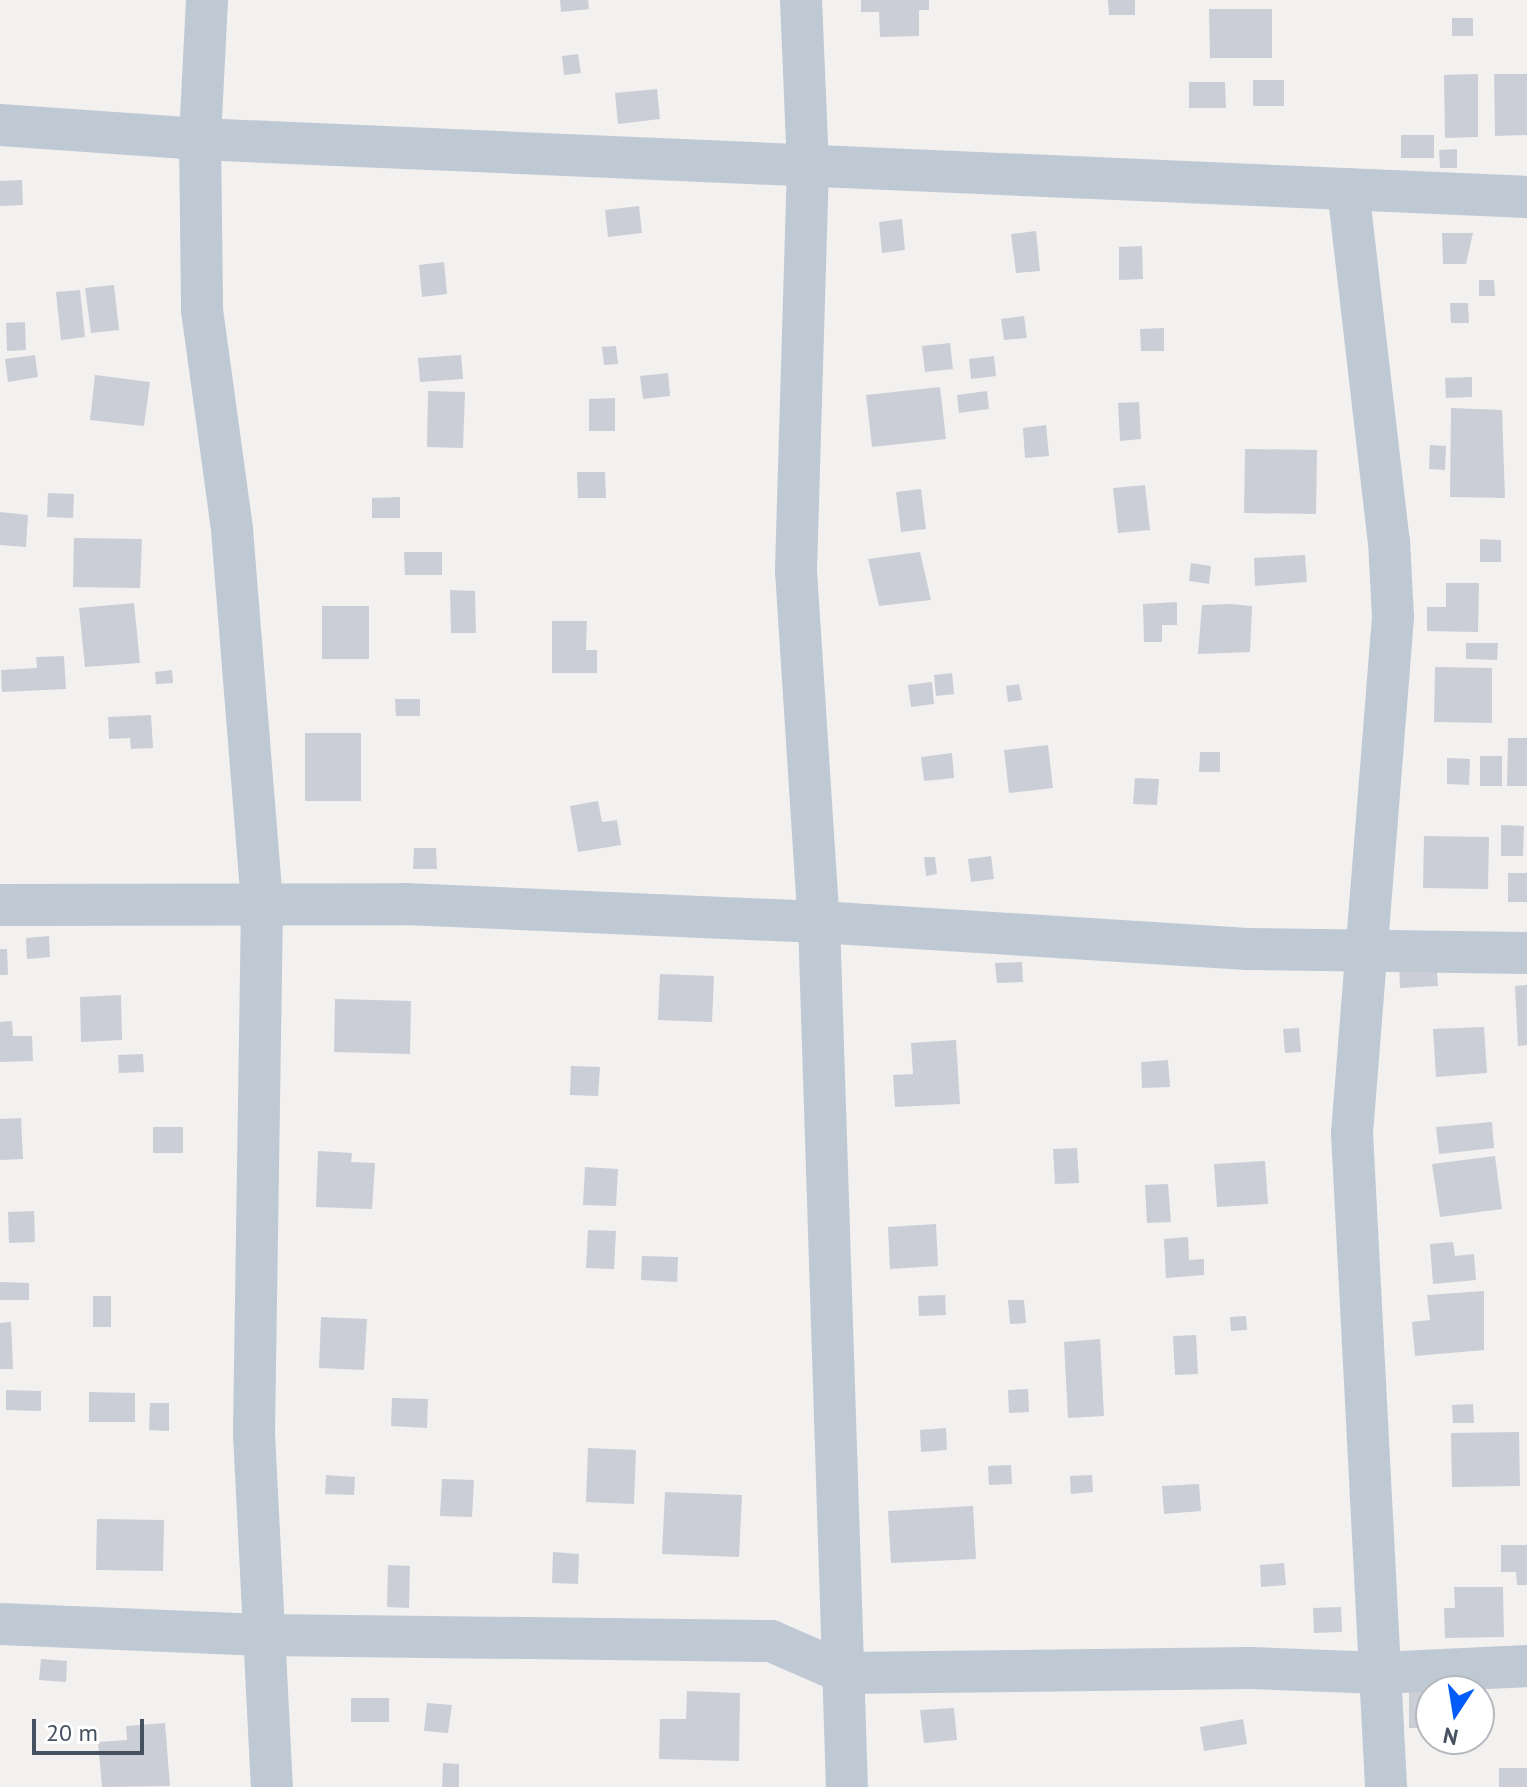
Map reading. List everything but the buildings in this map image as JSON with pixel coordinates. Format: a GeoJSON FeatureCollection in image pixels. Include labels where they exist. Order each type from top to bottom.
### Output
{"type":"FeatureCollection","features":[{"type":"Feature","properties":{"kind":"street"},"geometry":{"type":"LineString","coordinates":[[207,0],[200,139],[202,310],[232,530],[262,905],[254,1434],[272,1787]]}},
{"type":"Feature","properties":{"kind":"street"},"geometry":{"type":"LineString","coordinates":[[801,0],[808,165],[796,571],[819,922],[847,1787]]}},
{"type":"Feature","properties":{"kind":"street"},"geometry":{"type":"LineString","coordinates":[[0,125],[200,139],[1527,197]]}},
{"type":"Feature","properties":{"kind":"street"},"geometry":{"type":"LineString","coordinates":[[1348,189],[1389,541],[1393,617],[1352,1133],[1386,1787]]}},
{"type":"Feature","properties":{"kind":"street"},"geometry":{"type":"LineString","coordinates":[[0,905],[405,904],[819,922],[1247,949],[1527,953]]}},
{"type":"Feature","properties":{"kind":"street"},"geometry":{"type":"LineString","coordinates":[[0,1624],[266,1635],[771,1641],[845,1673],[1250,1668],[1380,1673],[1527,1666]]}}]}
